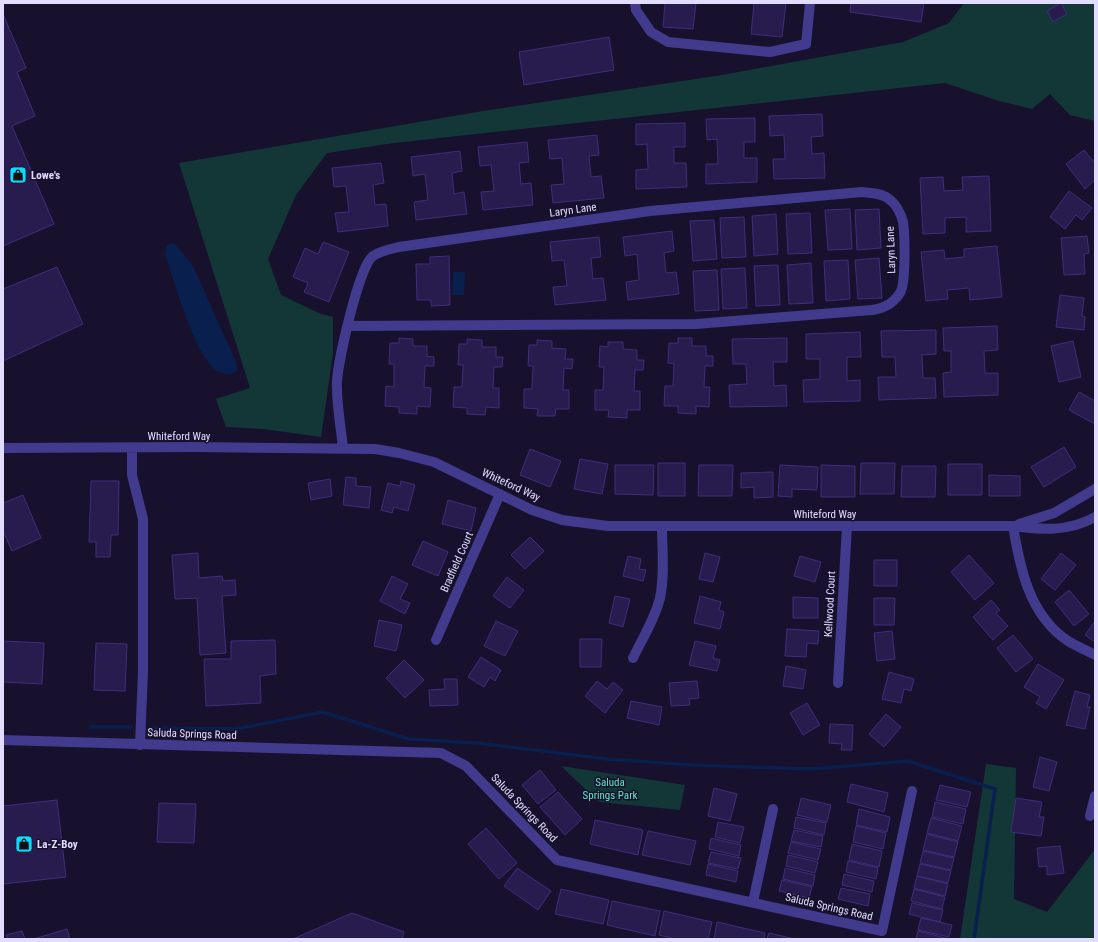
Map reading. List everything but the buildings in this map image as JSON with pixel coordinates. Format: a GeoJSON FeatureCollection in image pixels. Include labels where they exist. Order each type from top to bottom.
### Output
{"type":"FeatureCollection","features":[{"type":"Feature","properties":{"kind":"street"},"geometry":{"type":"LineString","coordinates":[[635,3],[636,10],[651,32],[668,42],[770,52],[806,44],[810,3]]}},
{"type":"Feature","properties":{"kind":"street","name":"Laryn Lane"},"geometry":{"type":"LineString","coordinates":[[343,448],[337,382],[341,353],[348,326],[365,268],[372,256],[384,251],[399,247],[650,210],[862,192],[877,193],[888,198],[898,210],[903,222],[904,282],[901,292],[894,302],[884,308],[696,324],[348,326]]}},
{"type":"Feature","properties":{"kind":"street","name":"Whiteford Way"},"geometry":{"type":"LineString","coordinates":[[3,448],[375,449],[420,458],[450,469],[532,510],[562,520],[608,526],[1013,526],[1046,530],[1082,524],[1095,517]]}},
{"type":"Feature","properties":{"kind":"street"},"geometry":{"type":"LineString","coordinates":[[132,448],[132,475],[143,519],[143,671],[140,745]]}},
{"type":"Feature","properties":{"kind":"street","name":"Whiteford Way"},"geometry":{"type":"LineString","coordinates":[[1013,526],[1037,520],[1054,513],[1095,489]]}},
{"type":"Feature","properties":{"kind":"street","name":"Bradfield Court"},"geometry":{"type":"LineString","coordinates":[[436,640],[500,494]]}},
{"type":"Feature","properties":{"kind":"street"},"geometry":{"type":"LineString","coordinates":[[633,658],[660,599],[662,585],[662,526]]}},
{"type":"Feature","properties":{"kind":"street","name":"Kellwood Court"},"geometry":{"type":"LineString","coordinates":[[838,683],[847,526]]}},
{"type":"Feature","properties":{"kind":"street"},"geometry":{"type":"LineString","coordinates":[[1013,526],[1019,566],[1033,600],[1057,632],[1068,641],[1095,655]]}},
{"type":"Feature","properties":{"kind":"street","name":"Saluda Springs Road"},"geometry":{"type":"LineString","coordinates":[[3,740],[441,753],[466,766],[557,860],[882,931],[912,791]]}},
{"type":"Feature","properties":{"kind":"street"},"geometry":{"type":"LineString","coordinates":[[1090,816],[1095,796]]}},
{"type":"Feature","properties":{"kind":"street"},"geometry":{"type":"LineString","coordinates":[[753,902],[773,809]]}},
{"type":"Feature","properties":{"kind":"green space"},"geometry":{"type":"Polygon","coordinates":[[[964,3],[1095,3],[1095,121],[1070,115],[1050,94],[1032,109],[999,101],[945,83],[394,143],[327,153],[296,195],[268,259],[281,295],[321,314],[333,317],[333,353],[321,437],[263,429],[226,427],[216,399],[250,388],[179,163],[483,111],[722,75],[903,42],[949,23],[964,3]]]}},
{"type":"Feature","properties":{"kind":"green space"},"geometry":{"type":"Polygon","coordinates":[[[986,764],[1016,768],[1014,899],[1047,912],[1093,852],[1095,852],[1095,939],[960,939],[986,764]]]}},
{"type":"Feature","properties":{"kind":"green space","name":"Saluda Springs Park"},"geometry":{"type":"Polygon","coordinates":[[[561,766],[685,785],[680,810],[599,802],[561,766]]]}},
{"type":"Feature","properties":{"kind":"water"},"geometry":{"type":"Polygon","coordinates":[[[174,243],[193,266],[236,362],[238,370],[234,373],[221,373],[210,365],[194,337],[165,254],[167,245],[174,243]]]}},
{"type":"Feature","properties":{"kind":"water"},"geometry":{"type":"Polygon","coordinates":[[[453,272],[465,272],[464,295],[452,295],[453,272]]]}},
{"type":"Feature","properties":{"kind":"waterway"},"geometry":{"type":"LineString","coordinates":[[150,728],[236,729],[323,712],[408,739],[477,743],[607,759],[692,765],[810,769],[908,761],[995,789],[974,939]]}},
{"type":"Feature","properties":{"kind":"waterway"},"geometry":{"type":"LineString","coordinates":[[90,727],[131,727]]}},
{"type":"Feature","properties":{"kind":"place","name":"Lowe's"},"geometry":{"type":"Point","coordinates":[18,175]}},
{"type":"Feature","properties":{"kind":"place","name":"La-Z-Boy"},"geometry":{"type":"Point","coordinates":[24,844]}}]}
